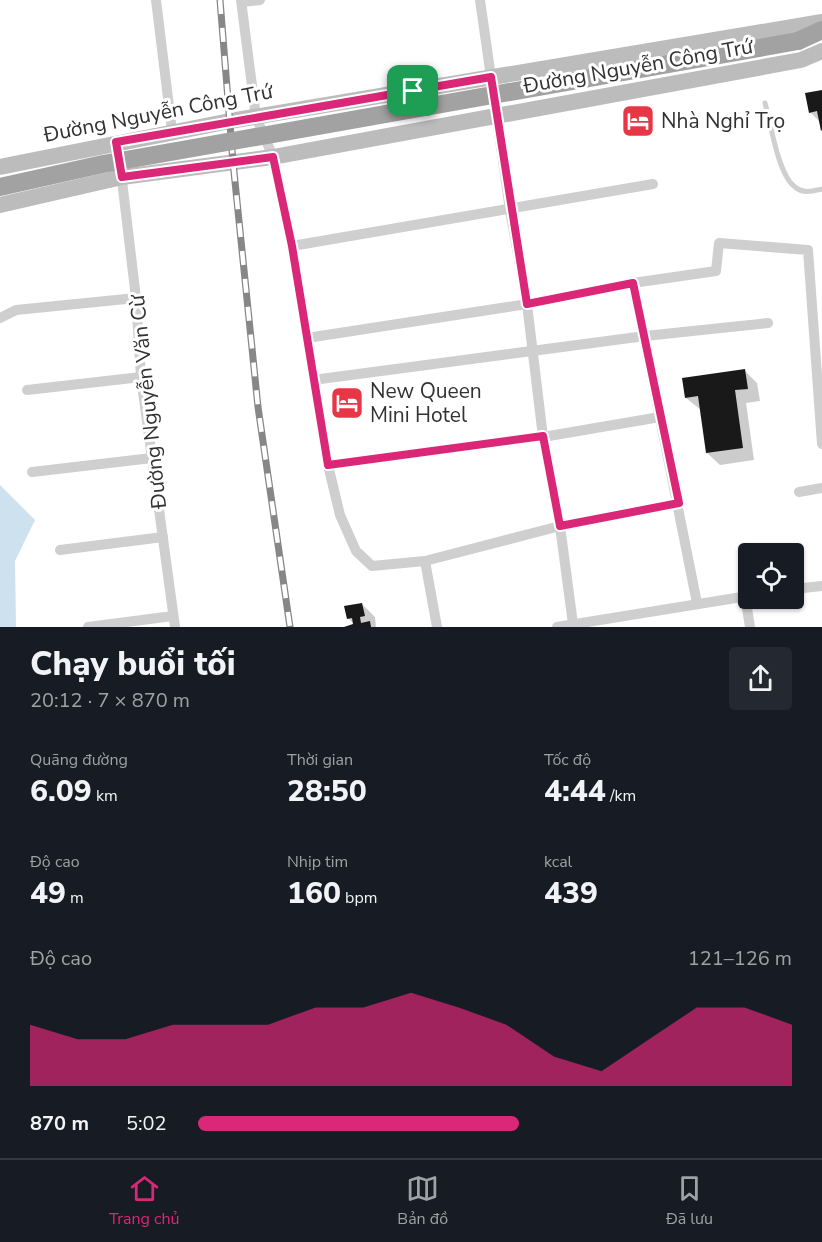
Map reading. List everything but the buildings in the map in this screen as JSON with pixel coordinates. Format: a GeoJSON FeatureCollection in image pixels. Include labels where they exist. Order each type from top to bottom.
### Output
{"type":"FeatureCollection","features":[{"type":"Feature","properties":{"kind":"highway"},"geometry":{"type":"LineString","coordinates":[[798,41],[822,30]]}},
{"type":"Feature","properties":{"kind":"highway"},"geometry":{"type":"LineString","coordinates":[[0,187],[104,164],[798,41],[822,41]]}},
{"type":"Feature","properties":{"kind":"main road","name":"Đường Nguyễn Công Trứ"},"geometry":{"type":"LineString","coordinates":[[0,167],[172,131],[822,22]]}},
{"type":"Feature","properties":{"kind":"main road","name":"Đường Nguyễn Công Trứ"},"geometry":{"type":"LineString","coordinates":[[0,205],[122,177],[273,157],[801,60],[822,51]]}},
{"type":"Feature","properties":{"kind":"street"},"geometry":{"type":"LineString","coordinates":[[156,0],[172,131]]}},
{"type":"Feature","properties":{"kind":"street"},"geometry":{"type":"LineString","coordinates":[[260,0],[241,1],[256,117],[273,157],[292,246],[328,465],[340,515],[356,551],[372,566],[425,561],[560,526],[679,503]]}},
{"type":"Feature","properties":{"kind":"street"},"geometry":{"type":"LineString","coordinates":[[480,0],[510,210],[527,304],[543,436],[560,526],[573,624]]}},
{"type":"Feature","properties":{"kind":"street","name":"Đường Nguyễn Văn Cừ"},"geometry":{"type":"LineString","coordinates":[[116,142],[136,298],[141,377],[174,621]]}},
{"type":"Feature","properties":{"kind":"street"},"geometry":{"type":"LineString","coordinates":[[292,246],[653,184]]}},
{"type":"Feature","properties":{"kind":"street"},"geometry":{"type":"LineString","coordinates":[[307,338],[527,304],[633,283],[716,272],[719,243],[808,250],[822,444]]}},
{"type":"Feature","properties":{"kind":"street"},"geometry":{"type":"LineString","coordinates":[[633,283],[679,503],[697,603]]}},
{"type":"Feature","properties":{"kind":"street"},"geometry":{"type":"LineString","coordinates":[[0,318],[16,310],[136,298]]}},
{"type":"Feature","properties":{"kind":"street"},"geometry":{"type":"LineString","coordinates":[[313,380],[645,336],[768,323]]}},
{"type":"Feature","properties":{"kind":"street"},"geometry":{"type":"LineString","coordinates":[[27,390],[141,377]]}},
{"type":"Feature","properties":{"kind":"street"},"geometry":{"type":"LineString","coordinates":[[328,465],[543,436],[660,417]]}},
{"type":"Feature","properties":{"kind":"street"},"geometry":{"type":"LineString","coordinates":[[32,472],[152,458]]}},
{"type":"Feature","properties":{"kind":"street"},"geometry":{"type":"LineString","coordinates":[[799,492],[822,488]]}},
{"type":"Feature","properties":{"kind":"street"},"geometry":{"type":"LineString","coordinates":[[60,549],[163,537]]}},
{"type":"Feature","properties":{"kind":"street"},"geometry":{"type":"LineString","coordinates":[[425,561],[437,627]]}},
{"type":"Feature","properties":{"kind":"street"},"geometry":{"type":"LineString","coordinates":[[804,589],[822,586]]}},
{"type":"Feature","properties":{"kind":"street"},"geometry":{"type":"LineString","coordinates":[[557,627],[573,624],[588,625],[697,603],[738,597]]}},
{"type":"Feature","properties":{"kind":"street"},"geometry":{"type":"LineString","coordinates":[[748,609],[750,627]]}},
{"type":"Feature","properties":{"kind":"street"},"geometry":{"type":"LineString","coordinates":[[88,627],[174,621]]}},
{"type":"Feature","properties":{"kind":"lane"},"geometry":{"type":"LineString","coordinates":[[765,103],[784,175],[795,188],[807,192],[822,189]]}},
{"type":"Feature","properties":{"kind":"water"},"geometry":{"type":"Polygon","coordinates":[[[0,485],[35,520],[15,561],[16,627],[0,627],[0,485]]]}},
{"type":"Feature","properties":{"kind":"railway"},"geometry":{"type":"LineString","coordinates":[[220,0],[233,162],[258,407],[290,627]]}},
{"type":"Feature","properties":{"kind":"place","name":"Nhà Nghỉ Trọ"},"geometry":{"type":"Point","coordinates":[638,121]}},
{"type":"Feature","properties":{"kind":"place","name":"New Queen Mini Hotel"},"geometry":{"type":"Point","coordinates":[347,403]}},
{"type":"Feature","properties":{"kind":"route"},"geometry":{"type":"LineString","coordinates":[[491,77],[510,210],[527,304],[633,283],[679,503],[560,526],[543,436],[328,465],[292,246],[273,157],[122,177],[116,142],[413,91],[491,77]]}}]}
